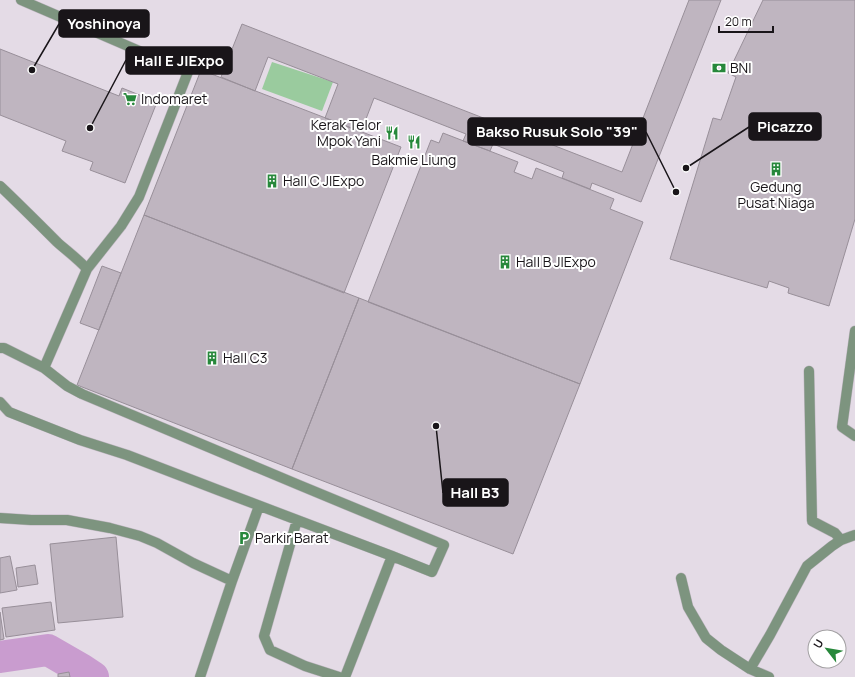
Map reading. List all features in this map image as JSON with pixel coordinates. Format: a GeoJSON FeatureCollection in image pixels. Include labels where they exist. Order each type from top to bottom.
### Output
{"type":"FeatureCollection","features":[{"type":"Feature","properties":{"kind":"lane"},"geometry":{"type":"LineString","coordinates":[[21,0],[188,72],[139,197],[121,226],[87,269],[44,368]]}},
{"type":"Feature","properties":{"kind":"lane"},"geometry":{"type":"LineString","coordinates":[[0,186],[87,269]]}},
{"type":"Feature","properties":{"kind":"lane"},"geometry":{"type":"LineString","coordinates":[[855,331],[842,427],[855,436]]}},
{"type":"Feature","properties":{"kind":"lane"},"geometry":{"type":"LineString","coordinates":[[0,348],[4,348],[44,368],[67,386],[82,394],[444,545],[432,572],[127,455],[80,440],[9,412],[0,402]]}},
{"type":"Feature","properties":{"kind":"lane"},"geometry":{"type":"LineString","coordinates":[[808,371],[812,521],[835,533],[842,540]]}},
{"type":"Feature","properties":{"kind":"lane"},"geometry":{"type":"LineString","coordinates":[[200,677],[259,506]]}},
{"type":"Feature","properties":{"kind":"lane"},"geometry":{"type":"LineString","coordinates":[[0,518],[67,520],[110,528],[140,536],[232,581]]}},
{"type":"Feature","properties":{"kind":"lane"},"geometry":{"type":"LineString","coordinates":[[297,520],[264,636],[270,650],[305,666],[339,677]]}},
{"type":"Feature","properties":{"kind":"lane"},"geometry":{"type":"LineString","coordinates":[[750,669],[770,635],[806,566],[832,546],[855,535]]}},
{"type":"Feature","properties":{"kind":"lane"},"geometry":{"type":"LineString","coordinates":[[345,677],[392,556]]}},
{"type":"Feature","properties":{"kind":"lane"},"geometry":{"type":"LineString","coordinates":[[681,578],[688,607],[706,638],[750,669],[770,677]]}},
{"type":"Feature","properties":{"kind":"green space"},"geometry":{"type":"Polygon","coordinates":[[[272,62],[333,82],[322,111],[262,89],[272,62]]]}},
{"type":"Feature","properties":{"kind":"building"},"geometry":{"type":"Polygon","coordinates":[[[689,0],[721,0],[641,202],[592,183],[590,189],[562,178],[564,172],[493,144],[490,151],[463,141],[466,134],[374,98],[361,132],[325,118],[338,84],[268,57],[255,91],[221,77],[242,24],[622,172],[689,0]]]}},
{"type":"Feature","properties":{"kind":"building","name":"Gedung Pusat Niaga"},"geometry":{"type":"Polygon","coordinates":[[[763,0],[855,0],[855,219],[829,306],[788,293],[789,288],[769,281],[767,288],[670,259],[713,118],[721,120],[736,77],[728,73],[763,0]]]}},
{"type":"Feature","properties":{"kind":"building"},"geometry":{"type":"Polygon","coordinates":[[[0,49],[119,96],[122,88],[157,102],[125,183],[90,170],[93,162],[62,151],[66,141],[0,115],[0,49]]]}},
{"type":"Feature","properties":{"kind":"building","name":"Hall C JIExpo"},"geometry":{"type":"Polygon","coordinates":[[[201,70],[401,147],[344,293],[144,215],[201,70]]]}},
{"type":"Feature","properties":{"kind":"building","name":"Hall B JIExpo"},"geometry":{"type":"Polygon","coordinates":[[[443,133],[518,162],[514,172],[532,179],[536,168],[614,199],[610,209],[643,222],[580,384],[368,302],[431,140],[439,143],[443,133]]]}},
{"type":"Feature","properties":{"kind":"building","name":"Hall C3"},"geometry":{"type":"Polygon","coordinates":[[[144,215],[359,298],[292,469],[77,385],[144,215]]]}},
{"type":"Feature","properties":{"kind":"building"},"geometry":{"type":"Polygon","coordinates":[[[102,266],[121,273],[99,330],[80,323],[102,266]]]}},
{"type":"Feature","properties":{"kind":"building"},"geometry":{"type":"Polygon","coordinates":[[[359,298],[580,384],[513,554],[292,469],[359,298]]]}},
{"type":"Feature","properties":{"kind":"building"},"geometry":{"type":"Polygon","coordinates":[[[116,537],[123,617],[58,623],[50,544],[116,537]]]}},
{"type":"Feature","properties":{"kind":"building"},"geometry":{"type":"Polygon","coordinates":[[[10,556],[17,590],[0,593],[0,558],[10,556]]]}},
{"type":"Feature","properties":{"kind":"building"},"geometry":{"type":"Polygon","coordinates":[[[35,565],[38,584],[18,587],[16,568],[35,565]]]}},
{"type":"Feature","properties":{"kind":"building"},"geometry":{"type":"Polygon","coordinates":[[[51,602],[55,630],[6,637],[2,608],[51,602]]]}},
{"type":"Feature","properties":{"kind":"building"},"geometry":{"type":"Polygon","coordinates":[[[0,612],[4,639],[0,640],[0,612]]]}},
{"type":"Feature","properties":{"kind":"building"},"geometry":{"type":"Polygon","coordinates":[[[69,672],[70,677],[58,677],[58,674],[69,672]]]}},
{"type":"Feature","properties":{"kind":"waterway"},"geometry":{"type":"LineString","coordinates":[[0,657],[48,650],[93,677]]}},
{"type":"Feature","properties":{"kind":"place","name":"BNI"},"geometry":{"type":"Point","coordinates":[719,68]}},
{"type":"Feature","properties":{"kind":"place","name":"Yoshinoya"},"geometry":{"type":"Point","coordinates":[32,70]}},
{"type":"Feature","properties":{"kind":"place","name":"Indomaret"},"geometry":{"type":"Point","coordinates":[130,99]}},
{"type":"Feature","properties":{"kind":"place","name":"Hall E JIExpo"},"geometry":{"type":"Point","coordinates":[90,128]}},
{"type":"Feature","properties":{"kind":"place","name":"Kerak Telor Mpok Yani"},"geometry":{"type":"Point","coordinates":[392,133]}},
{"type":"Feature","properties":{"kind":"place","name":"Bakmie Liung"},"geometry":{"type":"Point","coordinates":[414,142]}},
{"type":"Feature","properties":{"kind":"place","name":"Picazzo"},"geometry":{"type":"Point","coordinates":[686,168]}},
{"type":"Feature","properties":{"kind":"place","name":"Gedung Pusat Niaga"},"geometry":{"type":"Point","coordinates":[776,169]}},
{"type":"Feature","properties":{"kind":"place","name":"Hall C JIExpo"},"geometry":{"type":"Point","coordinates":[272,181]}},
{"type":"Feature","properties":{"kind":"place","name":"Bakso Rusuk Solo \"39\""},"geometry":{"type":"Point","coordinates":[676,192]}},
{"type":"Feature","properties":{"kind":"place","name":"Hall B JIExpo"},"geometry":{"type":"Point","coordinates":[505,262]}},
{"type":"Feature","properties":{"kind":"place","name":"Hall C3"},"geometry":{"type":"Point","coordinates":[212,358]}},
{"type":"Feature","properties":{"kind":"place","name":"Hall B3"},"geometry":{"type":"Point","coordinates":[436,426]}},
{"type":"Feature","properties":{"kind":"place","name":"Parkir Barat"},"geometry":{"type":"Point","coordinates":[244,538]}}]}
